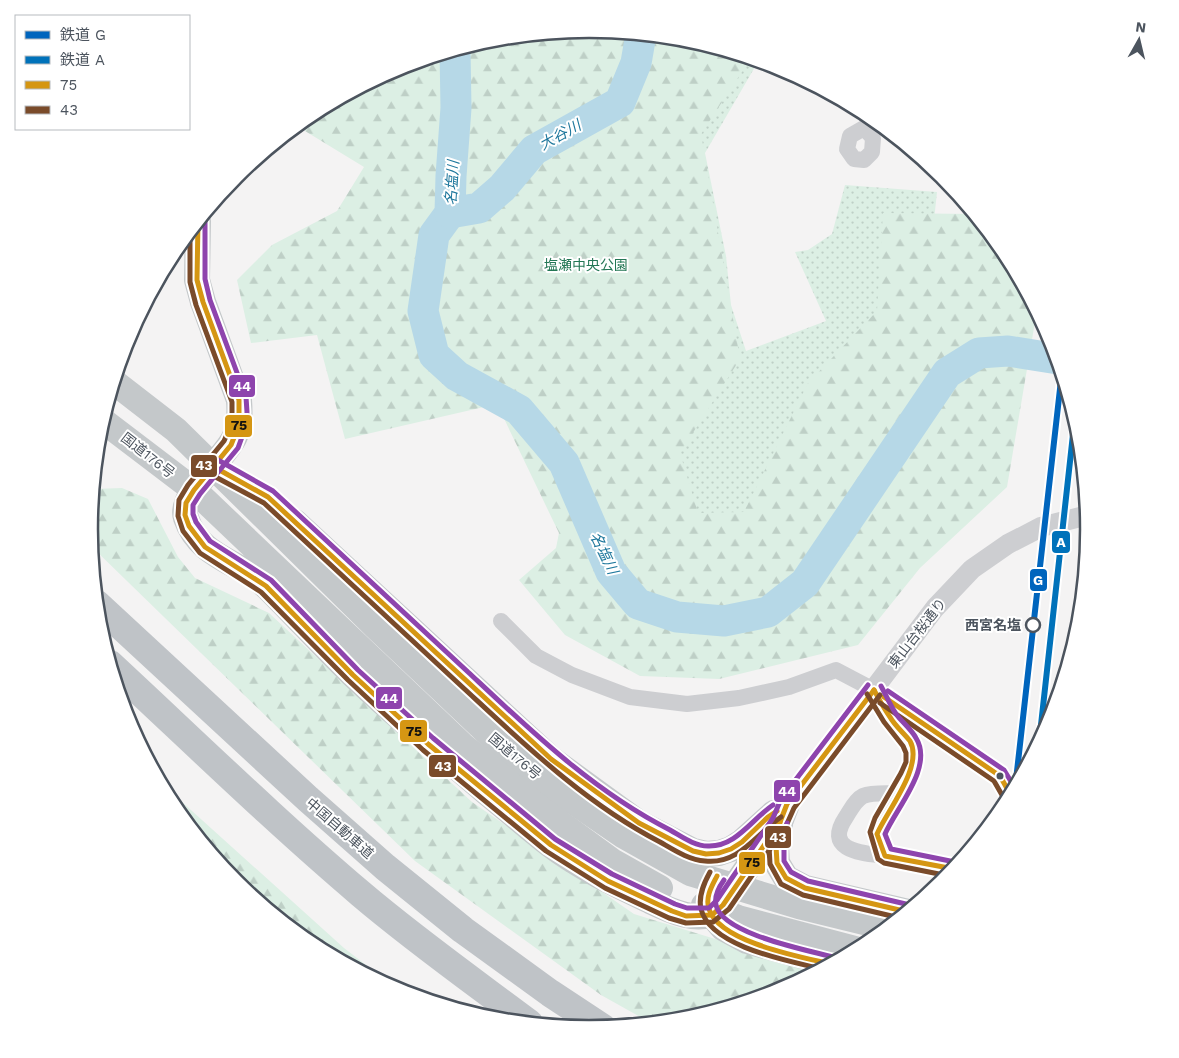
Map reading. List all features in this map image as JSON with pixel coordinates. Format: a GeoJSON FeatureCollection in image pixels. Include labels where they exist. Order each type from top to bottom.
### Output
{"type":"FeatureCollection","features":[{"type":"Feature","properties":{"kind":"highway"},"geometry":{"type":"LineString","coordinates":[[198,233],[197,280],[238,400],[240,412],[236,436],[231,445],[194,490],[186,503],[185,515],[195,536],[205,547],[266,586],[354,676],[428,744],[550,845],[608,881],[672,911],[686,916],[712,915],[723,905],[778,814]]}},
{"type":"Feature","properties":{"kind":"highway","name":"国道176号"},"geometry":{"type":"LineString","coordinates":[[120,386],[176,430],[376,627],[511,755],[561,793],[624,836],[690,873],[752,893],[880,925]]}},
{"type":"Feature","properties":{"kind":"highway","name":"国道176号"},"geometry":{"type":"LineString","coordinates":[[109,425],[194,490],[462,744],[545,812],[612,861],[665,891],[738,918],[848,947]]}},
{"type":"Feature","properties":{"kind":"highway"},"geometry":{"type":"LineString","coordinates":[[214,467],[268,497],[551,759],[639,823],[693,851],[706,854],[732,849],[778,814]]}},
{"type":"Feature","properties":{"kind":"highway","name":"中国自動車道"},"geometry":{"type":"LineString","coordinates":[[105,611],[301,793],[385,867],[462,930],[591,1020]]}},
{"type":"Feature","properties":{"kind":"highway"},"geometry":{"type":"LineString","coordinates":[[120,673],[281,823],[362,894],[443,959],[518,1015]]}},
{"type":"Feature","properties":{"kind":"highway"},"geometry":{"type":"LineString","coordinates":[[778,814],[777,863],[786,878],[805,888],[900,910]]}},
{"type":"Feature","properties":{"kind":"highway"},"geometry":{"type":"LineString","coordinates":[[712,915],[724,928],[747,941],[823,962]]}},
{"type":"Feature","properties":{"kind":"street","name":"東山台桜通り"},"geometry":{"type":"LineString","coordinates":[[778,814],[935,608],[972,569],[1008,544],[1042,527],[1081,518]]}},
{"type":"Feature","properties":{"kind":"street"},"geometry":{"type":"LineString","coordinates":[[501,622],[536,656],[572,675],[630,697],[687,704],[739,698],[789,687],[836,670],[874,690],[980,761],[1000,776],[1007,788]]}},
{"type":"Feature","properties":{"kind":"street"},"geometry":{"type":"LineString","coordinates":[[874,690],[890,718],[910,742],[913,752],[913,763],[908,776],[882,822],[878,834],[885,856]]}},
{"type":"Feature","properties":{"kind":"street"},"geometry":{"type":"LineString","coordinates":[[898,793],[862,797],[856,802],[841,824],[838,837],[843,846],[855,852],[945,868]]}},
{"type":"Feature","properties":{"kind":"green space","name":"塩瀬中央公園"},"geometry":{"type":"Polygon","coordinates":[[[590,38],[654,42],[717,54],[755,67],[705,153],[726,256],[731,305],[746,351],[826,321],[795,252],[808,250],[832,234],[845,185],[937,192],[929,268],[774,594],[448,248],[490,48],[525,42],[590,38]]]}},
{"type":"Feature","properties":{"kind":"green space"},"geometry":{"type":"Polygon","coordinates":[[[590,38],[654,42],[717,54],[747,64],[701,134],[740,359],[680,453],[698,513],[744,512],[808,383],[877,311],[883,213],[966,214],[998,256],[1015,283],[1035,322],[1007,487],[920,568],[858,645],[719,679],[640,676],[565,635],[519,580],[556,548],[559,533],[497,404],[345,439],[317,335],[251,343],[237,280],[272,245],[337,211],[364,167],[305,131],[305,128],[316,120],[344,103],[401,75],[462,54],[525,42],[590,38]]]}},
{"type":"Feature","properties":{"kind":"green space"},"geometry":{"type":"Polygon","coordinates":[[[122,488],[148,499],[178,557],[195,578],[269,613],[472,802],[634,914],[810,968],[778,983],[717,1004],[654,1016],[641,1017],[601,995],[415,861],[99,554],[100,489],[122,488]]]}},
{"type":"Feature","properties":{"kind":"green space"},"geometry":{"type":"Polygon","coordinates":[[[180,800],[344,948],[373,971],[316,938],[265,899],[220,853],[180,800]]]}},
{"type":"Feature","properties":{"kind":"waterway","name":"大谷川"},"geometry":{"type":"LineString","coordinates":[[450,213],[479,208],[502,188],[534,150],[620,102],[636,63],[640,41]]}},
{"type":"Feature","properties":{"kind":"waterway","name":"名塩川"},"geometry":{"type":"LineString","coordinates":[[455,56],[456,108],[450,213],[434,235],[423,311],[434,355],[457,376],[519,410],[564,463],[611,572],[638,604],[677,617],[724,621],[768,612],[805,583],[947,373],[979,353],[1008,351],[1050,358]]}},
{"type":"Feature","properties":{"kind":"rail line","name":"G"},"geometry":{"type":"LineString","coordinates":[[1017,771],[1060,388]]}},
{"type":"Feature","properties":{"kind":"rail line","name":"A"},"geometry":{"type":"LineString","coordinates":[[1041,723],[1073,437]]}},
{"type":"Feature","properties":{"kind":"transit line","name":"44"},"geometry":{"type":"LineString","coordinates":[[205,224],[205,279],[210,300],[246,397],[247,412],[246,426],[238,448],[193,505],[193,514],[196,522],[210,541],[271,580],[358,670],[433,738],[555,839],[612,874],[675,904],[687,908],[709,908],[717,900],[773,818],[781,799],[868,685]]}},
{"type":"Feature","properties":{"kind":"transit line","name":"75"},"geometry":{"type":"LineString","coordinates":[[198,233],[197,280],[203,302],[239,400],[239,425],[231,445],[194,490],[186,503],[185,515],[189,526],[205,547],[266,586],[353,675],[428,744],[551,845],[608,881],[672,911],[686,916],[712,915],[723,905],[780,822],[787,804],[874,690]]}},
{"type":"Feature","properties":{"kind":"transit line","name":"43"},"geometry":{"type":"LineString","coordinates":[[190,244],[190,282],[196,305],[232,402],[232,423],[224,441],[188,485],[179,500],[178,516],[183,531],[200,553],[261,592],[348,680],[423,750],[546,851],[605,888],[669,918],[686,923],[713,922],[729,909],[786,826],[794,808],[880,695]]}},
{"type":"Feature","properties":{"kind":"transit line","name":"44"},"geometry":{"type":"LineString","coordinates":[[218,460],[273,491],[515,716],[563,758],[615,797],[642,814],[688,840],[708,846],[718,845],[735,837],[773,805]]}},
{"type":"Feature","properties":{"kind":"transit line","name":"75"},"geometry":{"type":"LineString","coordinates":[[214,467],[268,497],[551,759],[639,823],[693,851],[706,854],[719,853],[731,849],[742,842],[777,811]]}},
{"type":"Feature","properties":{"kind":"transit line","name":"43"},"geometry":{"type":"LineString","coordinates":[[210,474],[264,503],[530,749],[579,790],[632,826],[687,857],[705,861],[717,861],[728,858],[746,847],[781,817]]}},
{"type":"Feature","properties":{"kind":"transit line","name":"44"},"geometry":{"type":"LineString","coordinates":[[881,686],[896,714],[916,738],[920,749],[920,762],[917,774],[885,834],[891,849],[951,861]]}},
{"type":"Feature","properties":{"kind":"transit line","name":"75"},"geometry":{"type":"LineString","coordinates":[[874,690],[892,720],[910,741],[913,751],[912,763],[903,788],[877,834],[885,856],[946,867]]}},
{"type":"Feature","properties":{"kind":"transit line","name":"44"},"geometry":{"type":"LineString","coordinates":[[888,691],[1004,770],[1011,781]]}},
{"type":"Feature","properties":{"kind":"transit line","name":"43"},"geometry":{"type":"LineString","coordinates":[[867,694],[906,753],[906,762],[901,773],[875,818],[870,832],[878,859],[884,863],[940,874]]}},
{"type":"Feature","properties":{"kind":"transit line","name":"75"},"geometry":{"type":"LineString","coordinates":[[884,697],[1000,776],[1007,788]]}},
{"type":"Feature","properties":{"kind":"transit line","name":"43"},"geometry":{"type":"LineString","coordinates":[[880,703],[994,781],[1002,795]]}},
{"type":"Feature","properties":{"kind":"transit line","name":"43"},"geometry":{"type":"LineString","coordinates":[[773,821],[769,846],[770,864],[781,884],[803,895],[892,916]]}},
{"type":"Feature","properties":{"kind":"transit line","name":"75"},"geometry":{"type":"LineString","coordinates":[[780,822],[776,846],[777,863],[786,878],[805,888],[900,910]]}},
{"type":"Feature","properties":{"kind":"transit line","name":"44"},"geometry":{"type":"LineString","coordinates":[[787,823],[784,861],[791,872],[808,881],[907,904]]}},
{"type":"Feature","properties":{"kind":"transit line","name":"43"},"geometry":{"type":"LineString","coordinates":[[710,872],[700,899],[701,909],[707,922],[719,933],[735,943],[772,957],[813,967]]}},
{"type":"Feature","properties":{"kind":"transit line","name":"75"},"geometry":{"type":"LineString","coordinates":[[717,876],[710,892],[708,905],[716,921],[728,931],[762,946],[822,962]]}},
{"type":"Feature","properties":{"kind":"transit line","name":"44"},"geometry":{"type":"LineString","coordinates":[[724,880],[716,895],[716,905],[722,915],[733,924],[767,939],[832,957]]}},
{"type":"Feature","properties":{"kind":"place","name":"西宮名塩"},"geometry":{"type":"Point","coordinates":[1033,625]}}]}
